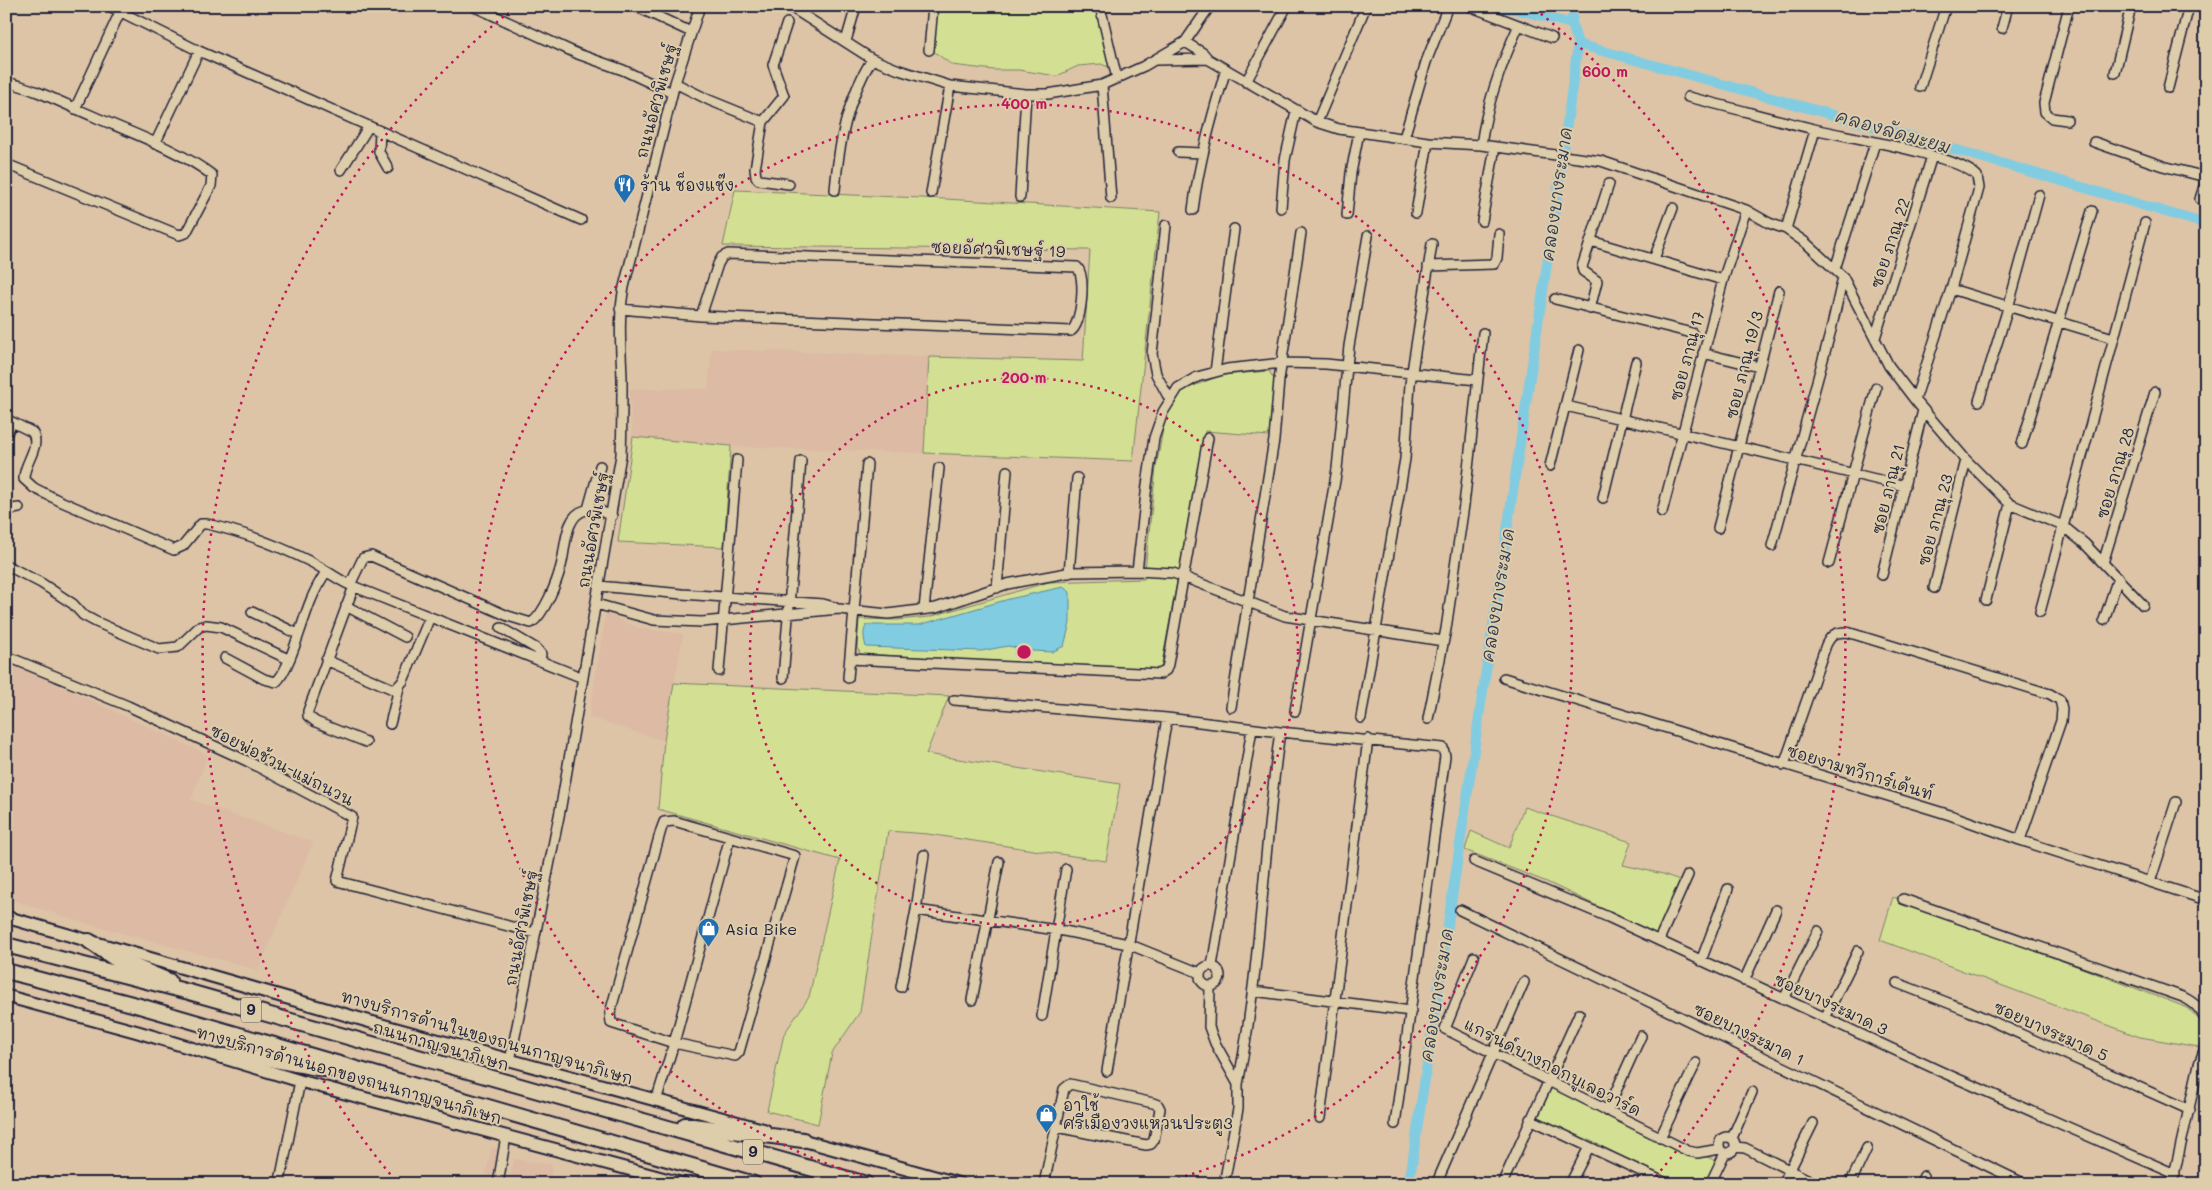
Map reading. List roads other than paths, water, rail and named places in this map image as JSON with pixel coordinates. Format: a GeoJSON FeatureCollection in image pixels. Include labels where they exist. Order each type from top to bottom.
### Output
{"type":"FeatureCollection","features":[{"type":"Feature","properties":{"kind":"highway"},"geometry":{"type":"LineString","coordinates":[[89,941],[114,958],[152,972],[189,992]]}},
{"type":"Feature","properties":{"kind":"highway","name":"ถนนกาญจนาภิเษก"},"geometry":{"type":"LineString","coordinates":[[6,945],[189,992],[866,1184]]}},
{"type":"Feature","properties":{"kind":"highway","name":"9"},"geometry":{"type":"LineString","coordinates":[[6,971],[136,1005],[754,1184]]}},
{"type":"Feature","properties":{"kind":"highway"},"geometry":{"type":"LineString","coordinates":[[222,1056],[264,1058],[323,1069],[347,1067]]}},
{"type":"Feature","properties":{"kind":"highway"},"geometry":{"type":"LineString","coordinates":[[640,1120],[803,1140]]}},
{"type":"Feature","properties":{"kind":"main road","name":"ทางบริการด้านในของถนนกาญจนาภิเษก"},"geometry":{"type":"LineString","coordinates":[[6,917],[510,1061],[960,1184]]}},
{"type":"Feature","properties":{"kind":"main road","name":"ทางบริการด้านนอกของถนนกาญจนาภิเษก"},"geometry":{"type":"LineString","coordinates":[[6,996],[222,1056],[300,1081],[684,1184]]}},
{"type":"Feature","properties":{"kind":"street"},"geometry":{"type":"LineString","coordinates":[[109,6],[199,51],[582,220]]}},
{"type":"Feature","properties":{"kind":"street"},"geometry":{"type":"LineString","coordinates":[[473,6],[578,54],[623,70],[672,93]]}},
{"type":"Feature","properties":{"kind":"street"},"geometry":{"type":"LineString","coordinates":[[635,6],[691,32]]}},
{"type":"Feature","properties":{"kind":"street"},"geometry":{"type":"LineString","coordinates":[[789,6],[872,59],[899,70],[950,86],[1026,94],[1048,94],[1102,86],[1155,60],[1185,42],[1210,6]]}},
{"type":"Feature","properties":{"kind":"street"},"geometry":{"type":"LineString","coordinates":[[846,41],[856,6]]}},
{"type":"Feature","properties":{"kind":"street"},"geometry":{"type":"LineString","coordinates":[[929,50],[933,6]]}},
{"type":"Feature","properties":{"kind":"street"},"geometry":{"type":"LineString","coordinates":[[1100,6],[1116,78]]}},
{"type":"Feature","properties":{"kind":"street"},"geometry":{"type":"LineString","coordinates":[[1246,82],[1287,6]]}},
{"type":"Feature","properties":{"kind":"street"},"geometry":{"type":"LineString","coordinates":[[1317,122],[1366,6]]}},
{"type":"Feature","properties":{"kind":"street"},"geometry":{"type":"LineString","coordinates":[[1404,138],[1426,62],[1448,6]]}},
{"type":"Feature","properties":{"kind":"street"},"geometry":{"type":"LineString","coordinates":[[1469,6],[1552,38]]}},
{"type":"Feature","properties":{"kind":"street"},"geometry":{"type":"LineString","coordinates":[[1920,88],[1946,6]]}},
{"type":"Feature","properties":{"kind":"street"},"geometry":{"type":"LineString","coordinates":[[2002,28],[2008,6]]}},
{"type":"Feature","properties":{"kind":"street"},"geometry":{"type":"LineString","coordinates":[[2066,120],[2052,118],[2045,112],[2044,103],[2070,6]]}},
{"type":"Feature","properties":{"kind":"street"},"geometry":{"type":"LineString","coordinates":[[2115,73],[2131,6]]}},
{"type":"Feature","properties":{"kind":"street"},"geometry":{"type":"LineString","coordinates":[[2168,88],[2189,6]]}},
{"type":"Feature","properties":{"kind":"street","name":"ถนนอัศวพิเชษฐ์"},"geometry":{"type":"LineString","coordinates":[[510,1061],[536,933],[583,678],[621,455],[620,309],[674,83],[698,7]]}},
{"type":"Feature","properties":{"kind":"street"},"geometry":{"type":"LineString","coordinates":[[75,108],[120,12]]}},
{"type":"Feature","properties":{"kind":"street"},"geometry":{"type":"LineString","coordinates":[[787,23],[773,65],[784,96],[763,122],[756,177],[764,182],[789,184]]}},
{"type":"Feature","properties":{"kind":"street"},"geometry":{"type":"LineString","coordinates":[[1481,145],[1494,87],[1502,62],[1519,25]]}},
{"type":"Feature","properties":{"kind":"street"},"geometry":{"type":"LineString","coordinates":[[1185,42],[1203,52],[1208,59],[1317,122],[1359,132],[1428,142],[1481,145],[1601,161],[1746,210],[1798,236],[1843,277],[1890,366],[1915,400],[1966,460],[2010,504],[2063,526],[2104,563],[2143,605]]}},
{"type":"Feature","properties":{"kind":"street"},"geometry":{"type":"LineString","coordinates":[[155,144],[199,51]]}},
{"type":"Feature","properties":{"kind":"street"},"geometry":{"type":"LineString","coordinates":[[835,190],[837,159],[849,106],[860,79],[872,59]]}},
{"type":"Feature","properties":{"kind":"street"},"geometry":{"type":"LineString","coordinates":[[1155,60],[1208,59]]}},
{"type":"Feature","properties":{"kind":"street"},"geometry":{"type":"LineString","coordinates":[[1193,210],[1208,130],[1226,69]]}},
{"type":"Feature","properties":{"kind":"street"},"geometry":{"type":"LineString","coordinates":[[6,82],[75,108],[155,144],[204,169],[212,176],[211,186],[186,233],[180,235],[168,232],[6,164]]}},
{"type":"Feature","properties":{"kind":"street"},"geometry":{"type":"LineString","coordinates":[[674,83],[708,100],[763,122]]}},
{"type":"Feature","properties":{"kind":"street"},"geometry":{"type":"LineString","coordinates":[[931,193],[950,86]]}},
{"type":"Feature","properties":{"kind":"street"},"geometry":{"type":"LineString","coordinates":[[1102,86],[1111,198]]}},
{"type":"Feature","properties":{"kind":"street"},"geometry":{"type":"LineString","coordinates":[[1020,197],[1026,94]]}},
{"type":"Feature","properties":{"kind":"street"},"geometry":{"type":"LineString","coordinates":[[1688,96],[1815,130],[1932,156],[1967,168],[1977,176],[1979,181],[1951,289],[1915,400]]}},
{"type":"Feature","properties":{"kind":"street"},"geometry":{"type":"LineString","coordinates":[[1281,208],[1285,160],[1296,111]]}},
{"type":"Feature","properties":{"kind":"street"},"geometry":{"type":"LineString","coordinates":[[340,170],[369,126]]}},
{"type":"Feature","properties":{"kind":"street"},"geometry":{"type":"LineString","coordinates":[[1786,229],[1815,130]]}},
{"type":"Feature","properties":{"kind":"street"},"geometry":{"type":"LineString","coordinates":[[380,131],[379,152],[388,168]]}},
{"type":"Feature","properties":{"kind":"street"},"geometry":{"type":"LineString","coordinates":[[1347,215],[1351,173],[1359,132]]}},
{"type":"Feature","properties":{"kind":"street"},"geometry":{"type":"LineString","coordinates":[[1416,213],[1428,142]]}},
{"type":"Feature","properties":{"kind":"street"},"geometry":{"type":"LineString","coordinates":[[2094,142],[2126,155],[2206,179],[2200,199]]}},
{"type":"Feature","properties":{"kind":"street"},"geometry":{"type":"LineString","coordinates":[[1835,269],[1875,143]]}},
{"type":"Feature","properties":{"kind":"street"},"geometry":{"type":"LineString","coordinates":[[1482,221],[1494,147]]}},
{"type":"Feature","properties":{"kind":"street"},"geometry":{"type":"LineString","coordinates":[[1178,152],[1203,153]]}},
{"type":"Feature","properties":{"kind":"street","name":"ซอย ภาณุ 22"},"geometry":{"type":"LineString","coordinates":[[1875,338],[1932,156]]}},
{"type":"Feature","properties":{"kind":"street"},"geometry":{"type":"LineString","coordinates":[[1590,309],[1597,281],[1583,271],[1582,267],[1609,184]]}},
{"type":"Feature","properties":{"kind":"street"},"geometry":{"type":"LineString","coordinates":[[1978,401],[2008,308],[2039,195]]}},
{"type":"Feature","properties":{"kind":"street"},"geometry":{"type":"LineString","coordinates":[[1654,259],[1673,208]]}},
{"type":"Feature","properties":{"kind":"street","name":"ซอย ภาณุ 17"},"geometry":{"type":"LineString","coordinates":[[1662,512],[1723,280],[1746,210]]}},
{"type":"Feature","properties":{"kind":"street"},"geometry":{"type":"LineString","coordinates":[[2022,444],[2092,211]]}},
{"type":"Feature","properties":{"kind":"street"},"geometry":{"type":"LineString","coordinates":[[2040,612],[2145,223]]}},
{"type":"Feature","properties":{"kind":"street"},"geometry":{"type":"LineString","coordinates":[[1166,225],[1152,354],[1156,374],[1170,400]]}},
{"type":"Feature","properties":{"kind":"street"},"geometry":{"type":"LineString","coordinates":[[1215,372],[1234,229]]}},
{"type":"Feature","properties":{"kind":"street"},"geometry":{"type":"LineString","coordinates":[[1231,707],[1274,440],[1282,363],[1301,232]]}},
{"type":"Feature","properties":{"kind":"street"},"geometry":{"type":"LineString","coordinates":[[1428,266],[1494,264],[1497,258],[1499,234]]}},
{"type":"Feature","properties":{"kind":"street"},"geometry":{"type":"LineString","coordinates":[[1296,711],[1337,469],[1347,366],[1368,236]]}},
{"type":"Feature","properties":{"kind":"street"},"geometry":{"type":"LineString","coordinates":[[1591,240],[1723,280]]}},
{"type":"Feature","properties":{"kind":"street"},"geometry":{"type":"LineString","coordinates":[[1361,718],[1405,459],[1412,372],[1432,244]]}},
{"type":"Feature","properties":{"kind":"street","name":"ซอยอัศวพิเชษฐ์ 19"},"geometry":{"type":"LineString","coordinates":[[620,309],[701,316],[1070,331],[1078,323],[1082,277],[1077,267],[728,254],[718,264],[701,316]]}},
{"type":"Feature","properties":{"kind":"street"},"geometry":{"type":"LineString","coordinates":[[1772,546],[1843,277]]}},
{"type":"Feature","properties":{"kind":"street"},"geometry":{"type":"LineString","coordinates":[[1951,289],[2008,308],[2113,338]]}},
{"type":"Feature","properties":{"kind":"street","name":"ซอย ภาณุ 19/3"},"geometry":{"type":"LineString","coordinates":[[1718,528],[1779,291]]}},
{"type":"Feature","properties":{"kind":"street"},"geometry":{"type":"LineString","coordinates":[[1556,299],[1692,333]]}},
{"type":"Feature","properties":{"kind":"street"},"geometry":{"type":"LineString","coordinates":[[1428,719],[1443,641],[1464,505],[1483,333]]}},
{"type":"Feature","properties":{"kind":"street"},"geometry":{"type":"LineString","coordinates":[[1550,466],[1579,350]]}},
{"type":"Feature","properties":{"kind":"street"},"geometry":{"type":"LineString","coordinates":[[1703,353],[1759,367]]}},
{"type":"Feature","properties":{"kind":"street"},"geometry":{"type":"LineString","coordinates":[[1603,498],[1636,362]]}},
{"type":"Feature","properties":{"kind":"street"},"geometry":{"type":"LineString","coordinates":[[1137,571],[1154,438],[1162,412],[1178,388],[1197,378],[1227,369],[1282,363],[1347,366],[1477,380]]}},
{"type":"Feature","properties":{"kind":"street"},"geometry":{"type":"LineString","coordinates":[[1828,562],[1876,388]]}},
{"type":"Feature","properties":{"kind":"street","name":"ซอย ภาณุ 28"},"geometry":{"type":"LineString","coordinates":[[2104,563],[2155,392]]}},
{"type":"Feature","properties":{"kind":"street"},"geometry":{"type":"LineString","coordinates":[[1566,406],[1905,486]]}},
{"type":"Feature","properties":{"kind":"street","name":"ซอย ภาณุ 21"},"geometry":{"type":"LineString","coordinates":[[1882,575],[1924,410]]}},
{"type":"Feature","properties":{"kind":"street"},"geometry":{"type":"LineString","coordinates":[[6,435],[9,420],[32,432],[36,439],[24,472],[24,479],[34,488],[168,549],[180,549],[197,527],[207,524],[249,535],[310,562],[352,586],[583,678]]}},
{"type":"Feature","properties":{"kind":"street"},"geometry":{"type":"LineString","coordinates":[[850,659],[1160,674],[1166,670],[1168,664],[1208,438]]}},
{"type":"Feature","properties":{"kind":"street"},"geometry":{"type":"LineString","coordinates":[[719,671],[737,460]]}},
{"type":"Feature","properties":{"kind":"street","name":"ซอย ภาณุ 23"},"geometry":{"type":"LineString","coordinates":[[1934,588],[1966,460]]}},
{"type":"Feature","properties":{"kind":"street"},"geometry":{"type":"LineString","coordinates":[[783,678],[801,461]]}},
{"type":"Feature","properties":{"kind":"street"},"geometry":{"type":"LineString","coordinates":[[848,678],[867,464]]}},
{"type":"Feature","properties":{"kind":"street"},"geometry":{"type":"LineString","coordinates":[[588,509],[600,466]]}},
{"type":"Feature","properties":{"kind":"street"},"geometry":{"type":"LineString","coordinates":[[924,609],[939,468]]}},
{"type":"Feature","properties":{"kind":"street"},"geometry":{"type":"LineString","coordinates":[[997,588],[1008,471]]}},
{"type":"Feature","properties":{"kind":"street"},"geometry":{"type":"LineString","coordinates":[[1069,573],[1077,478]]}},
{"type":"Feature","properties":{"kind":"street"},"geometry":{"type":"LineString","coordinates":[[1986,600],[2010,504]]}},
{"type":"Feature","properties":{"kind":"street"},"geometry":{"type":"LineString","coordinates":[[6,510],[18,508]]}},
{"type":"Feature","properties":{"kind":"street"},"geometry":{"type":"LineString","coordinates":[[366,742],[316,722],[308,716],[363,558],[371,556],[508,616],[530,623],[538,618],[554,585],[561,566],[568,530],[572,520],[579,512],[588,509],[612,516]]}},
{"type":"Feature","properties":{"kind":"street"},"geometry":{"type":"LineString","coordinates":[[6,565],[73,604],[84,616],[160,649],[178,647],[199,626],[214,626],[288,659]]}},
{"type":"Feature","properties":{"kind":"street"},"geometry":{"type":"LineString","coordinates":[[596,604],[654,620],[702,622],[839,609],[888,614],[936,608],[997,588],[1069,573],[1137,571],[1173,573],[1285,616],[1443,641]]}},
{"type":"Feature","properties":{"kind":"street"},"geometry":{"type":"LineString","coordinates":[[226,658],[271,682],[276,682],[280,679],[316,588],[326,572]]}},
{"type":"Feature","properties":{"kind":"street"},"geometry":{"type":"LineString","coordinates":[[2104,620],[2118,578]]}},
{"type":"Feature","properties":{"kind":"street"},"geometry":{"type":"LineString","coordinates":[[599,586],[823,604],[839,609]]}},
{"type":"Feature","properties":{"kind":"street"},"geometry":{"type":"LineString","coordinates":[[346,606],[405,637]]}},
{"type":"Feature","properties":{"kind":"street"},"geometry":{"type":"LineString","coordinates":[[252,612],[298,634]]}},
{"type":"Feature","properties":{"kind":"street"},"geometry":{"type":"LineString","coordinates":[[390,724],[399,688],[430,617]]}},
{"type":"Feature","properties":{"kind":"street"},"geometry":{"type":"LineString","coordinates":[[501,628],[537,649],[541,654],[540,661]]}},
{"type":"Feature","properties":{"kind":"street"},"geometry":{"type":"LineString","coordinates":[[1784,765],[1826,645],[1831,635],[1838,632],[1847,632],[2050,694],[2060,700],[2062,709],[2061,721],[2020,840]]}},
{"type":"Feature","properties":{"kind":"street","name":"ซอยพ่อช้วน-แม่ถนวน"},"geometry":{"type":"LineString","coordinates":[[6,656],[128,706],[247,761],[352,816],[338,881],[536,933]]}},
{"type":"Feature","properties":{"kind":"street"},"geometry":{"type":"LineString","coordinates":[[326,660],[392,690],[399,688]]}},
{"type":"Feature","properties":{"kind":"street","name":"ซอยงามทวีการ์เด้นท์"},"geometry":{"type":"LineString","coordinates":[[1504,678],[1950,815],[2020,840],[2206,900]]}},
{"type":"Feature","properties":{"kind":"street"},"geometry":{"type":"LineString","coordinates":[[954,700],[1167,718],[1280,732],[1436,745],[1444,748],[1445,756],[1395,1124]]}},
{"type":"Feature","properties":{"kind":"street"},"geometry":{"type":"LineString","coordinates":[[1107,1071],[1167,718]]}},
{"type":"Feature","properties":{"kind":"street"},"geometry":{"type":"LineString","coordinates":[[1212,966],[1252,729]]}},
{"type":"Feature","properties":{"kind":"street"},"geometry":{"type":"LineString","coordinates":[[1224,1184],[1238,1109],[1238,1084],[1253,991],[1265,886],[1269,809],[1280,732]]}},
{"type":"Feature","properties":{"kind":"street"},"geometry":{"type":"LineString","coordinates":[[1320,1118],[1368,740]]}},
{"type":"Feature","properties":{"kind":"street"},"geometry":{"type":"LineString","coordinates":[[2150,882],[2176,802]]}},
{"type":"Feature","properties":{"kind":"street"},"geometry":{"type":"LineString","coordinates":[[674,821],[795,856],[739,1052],[735,1056],[729,1056],[674,1044],[611,1023],[610,1013],[664,822],[674,821]]}},
{"type":"Feature","properties":{"kind":"street"},"geometry":{"type":"LineString","coordinates":[[656,1101],[674,1044],[730,837]]}},
{"type":"Feature","properties":{"kind":"street"},"geometry":{"type":"LineString","coordinates":[[900,987],[916,910],[924,855]]}},
{"type":"Feature","properties":{"kind":"street","name":"ซอยบางระมาด 3"},"geometry":{"type":"LineString","coordinates":[[1474,861],[1659,940],[1825,1018],[2174,1174]]}},
{"type":"Feature","properties":{"kind":"street"},"geometry":{"type":"LineString","coordinates":[[972,1000],[999,862]]}},
{"type":"Feature","properties":{"kind":"street"},"geometry":{"type":"LineString","coordinates":[[1042,1016],[1066,869]]}},
{"type":"Feature","properties":{"kind":"street"},"geometry":{"type":"LineString","coordinates":[[1659,940],[1688,875]]}},
{"type":"Feature","properties":{"kind":"street"},"geometry":{"type":"LineString","coordinates":[[1701,961],[1728,889]]}},
{"type":"Feature","properties":{"kind":"street"},"geometry":{"type":"LineString","coordinates":[[1903,899],[2183,997],[2194,1003],[2202,1011],[2206,1021]]}},
{"type":"Feature","properties":{"kind":"street"},"geometry":{"type":"LineString","coordinates":[[916,910],[1057,930],[1128,944],[1200,973]]}},
{"type":"Feature","properties":{"kind":"street","name":"ซอยบางระมาด 1"},"geometry":{"type":"LineString","coordinates":[[1460,910],[2025,1184]]}},
{"type":"Feature","properties":{"kind":"street"},"geometry":{"type":"LineString","coordinates":[[1744,981],[1776,910]]}},
{"type":"Feature","properties":{"kind":"street"},"geometry":{"type":"LineString","coordinates":[[1784,999],[1818,931]]}},
{"type":"Feature","properties":{"kind":"street"},"geometry":{"type":"LineString","coordinates":[[1825,1018],[1858,950]]}},
{"type":"Feature","properties":{"kind":"street","name":"แกรนด์บางกอกบูเลอวาร์ด"},"geometry":{"type":"LineString","coordinates":[[1474,957],[1445,1029],[1688,1152],[1722,1151]]}},
{"type":"Feature","properties":{"kind":"street"},"geometry":{"type":"LineString","coordinates":[[1200,973],[1204,968],[1212,966]]}},
{"type":"Feature","properties":{"kind":"street"},"geometry":{"type":"LineString","coordinates":[[1210,987],[1216,984],[1220,978],[1218,971],[1212,966]]}},
{"type":"Feature","properties":{"kind":"street"},"geometry":{"type":"LineString","coordinates":[[1200,973],[1202,982],[1210,987]]}},
{"type":"Feature","properties":{"kind":"street"},"geometry":{"type":"LineString","coordinates":[[1438,1180],[1524,982]]}},
{"type":"Feature","properties":{"kind":"street","name":"ซอยบางระมาด 5"},"geometry":{"type":"LineString","coordinates":[[1898,983],[1969,1011],[2190,1110]]}},
{"type":"Feature","properties":{"kind":"street"},"geometry":{"type":"LineString","coordinates":[[1210,987],[1209,1027],[1215,1043],[1238,1084]]}},
{"type":"Feature","properties":{"kind":"street"},"geometry":{"type":"LineString","coordinates":[[1253,991],[1411,1011]]}},
{"type":"Feature","properties":{"kind":"street"},"geometry":{"type":"LineString","coordinates":[[1502,1184],[1547,1081],[1579,1014]]}},
{"type":"Feature","properties":{"kind":"street"},"geometry":{"type":"LineString","coordinates":[[1607,1111],[1641,1036]]}},
{"type":"Feature","properties":{"kind":"street"},"geometry":{"type":"LineString","coordinates":[[2172,1184],[2199,1064],[2206,1046]]}},
{"type":"Feature","properties":{"kind":"street"},"geometry":{"type":"LineString","coordinates":[[1660,1138],[1696,1063]]}},
{"type":"Feature","properties":{"kind":"street"},"geometry":{"type":"LineString","coordinates":[[280,1181],[300,1081]]}},
{"type":"Feature","properties":{"kind":"street"},"geometry":{"type":"LineString","coordinates":[[1044,1184],[1064,1089],[1070,1084],[1153,1103],[1158,1105],[1160,1109],[1154,1140],[1151,1144],[1146,1145],[1057,1127]]}},
{"type":"Feature","properties":{"kind":"street"},"geometry":{"type":"LineString","coordinates":[[1722,1151],[1733,1152],[1734,1143],[1752,1092]]}},
{"type":"Feature","properties":{"kind":"street"},"geometry":{"type":"LineString","coordinates":[[1530,1119],[1668,1184]]}},
{"type":"Feature","properties":{"kind":"street"},"geometry":{"type":"LineString","coordinates":[[1783,1184],[1813,1123]]}},
{"type":"Feature","properties":{"kind":"street"},"geometry":{"type":"LineString","coordinates":[[498,1184],[506,1136]]}},
{"type":"Feature","properties":{"kind":"street"},"geometry":{"type":"LineString","coordinates":[[1710,1184],[1722,1151],[1719,1143],[1722,1138],[1728,1137],[1734,1143],[1818,1184]]}},
{"type":"Feature","properties":{"kind":"street"},"geometry":{"type":"LineString","coordinates":[[1570,1184],[1589,1147]]}},
{"type":"Feature","properties":{"kind":"street"},"geometry":{"type":"LineString","coordinates":[[1850,1184],[1867,1148]]}},
{"type":"Feature","properties":{"kind":"street"},"geometry":{"type":"LineString","coordinates":[[1641,1184],[1646,1173]]}},
{"type":"Feature","properties":{"kind":"water"},"geometry":{"type":"Polygon","coordinates":[[[1063,587],[1070,592],[1070,623],[1064,646],[1052,652],[1033,651],[1008,646],[981,651],[866,647],[864,632],[867,625],[919,625],[1009,599],[1063,587]]]}},
{"type":"Feature","properties":{"kind":"waterway"},"geometry":{"type":"LineString","coordinates":[[1503,6],[1572,24]]}},
{"type":"Feature","properties":{"kind":"waterway","name":"คลองบางระมาด"},"geometry":{"type":"LineString","coordinates":[[1409,1184],[1553,224],[1578,44],[1572,24],[1573,6]]}},
{"type":"Feature","properties":{"kind":"waterway","name":"คลองลัดมะยม"},"geometry":{"type":"LineString","coordinates":[[1578,44],[1923,140],[2206,224]]}},
{"type":"Feature","properties":{"kind":"place","name":"ร้าน ช็องแช๊ง"},"geometry":{"type":"Point","coordinates":[624,204]}},
{"type":"Feature","properties":{"kind":"place","name":"Asia Bike"},"geometry":{"type":"Point","coordinates":[709,948]}},
{"type":"Feature","properties":{"kind":"place","name":"อาใช้ ศรีเมืองวงแหวนประตู3"},"geometry":{"type":"Point","coordinates":[1047,1133]}}]}
